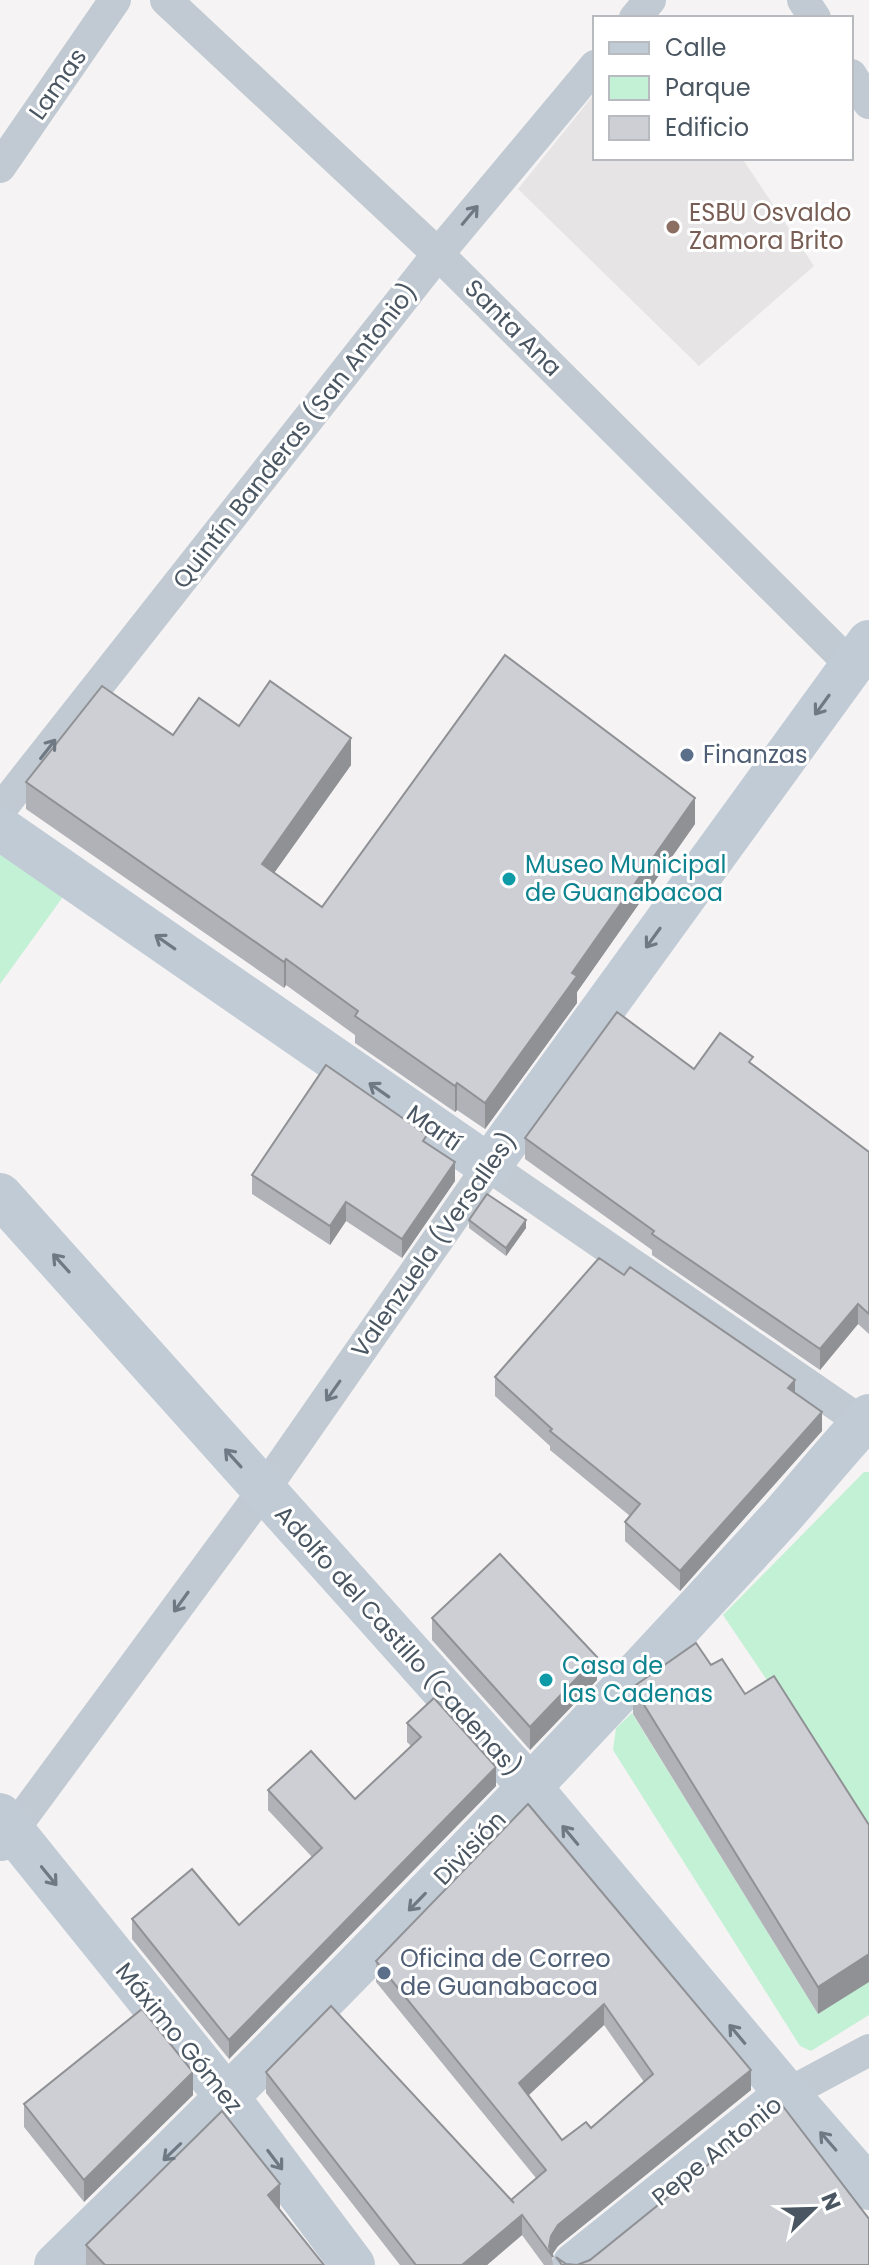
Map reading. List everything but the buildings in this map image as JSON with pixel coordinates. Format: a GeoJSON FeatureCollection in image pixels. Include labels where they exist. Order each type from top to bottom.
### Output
{"type":"FeatureCollection","features":[{"type":"Feature","properties":{"kind":"street","name":"Lamas"},"geometry":{"type":"LineString","coordinates":[[0,167],[115,0]]}},
{"type":"Feature","properties":{"kind":"street","name":"Santa Ana"},"geometry":{"type":"LineString","coordinates":[[166,0],[860,654]]}},
{"type":"Feature","properties":{"kind":"street"},"geometry":{"type":"LineString","coordinates":[[637,16],[650,0]]}},
{"type":"Feature","properties":{"kind":"street","name":"Quintín Banderas (San Antonio)"},"geometry":{"type":"LineString","coordinates":[[0,810],[438,254],[593,68]]}},
{"type":"Feature","properties":{"kind":"street"},"geometry":{"type":"LineString","coordinates":[[853,78],[869,103]]}},
{"type":"Feature","properties":{"kind":"street","name":"Valenzuela (Versalles)"},"geometry":{"type":"LineString","coordinates":[[4,1831],[263,1491],[489,1166],[860,654]]}},
{"type":"Feature","properties":{"kind":"street","name":"Martí"},"geometry":{"type":"LineString","coordinates":[[0,828],[489,1166],[867,1422]]}},
{"type":"Feature","properties":{"kind":"street","name":"Adolfo del Castillo (Cadenas)"},"geometry":{"type":"LineString","coordinates":[[0,1195],[529,1786],[869,2188]]}},
{"type":"Feature","properties":{"kind":"street","name":"División"},"geometry":{"type":"LineString","coordinates":[[56,2265],[228,2098],[529,1786],[867,1422]]}},
{"type":"Feature","properties":{"kind":"street","name":"Máximo Gómez"},"geometry":{"type":"LineString","coordinates":[[4,1831],[228,2098],[353,2265]]}},
{"type":"Feature","properties":{"kind":"street","name":"Pepe Antonio"},"geometry":{"type":"LineString","coordinates":[[574,2265],[787,2094],[869,2050]]}},
{"type":"Feature","properties":{"kind":"shaded area","name":"ESBU Osvaldo Zamora Brito"},"geometry":{"type":"Polygon","coordinates":[[[593,95],[593,160],[743,160],[814,266],[699,366],[518,189],[593,95]]]}},
{"type":"Feature","properties":{"kind":"green space"},"geometry":{"type":"Polygon","coordinates":[[[0,851],[65,894],[0,984],[0,851]]]}},
{"type":"Feature","properties":{"kind":"green space"},"geometry":{"type":"Polygon","coordinates":[[[864,1472],[869,1472],[869,1831],[723,1615],[864,1472]]]}},
{"type":"Feature","properties":{"kind":"green space"},"geometry":{"type":"Polygon","coordinates":[[[632,1713],[818,2014],[869,1981],[869,2015],[811,2051],[800,2046],[613,1750],[616,1728],[632,1713]]]}},
{"type":"Feature","properties":{"kind":"place","name":"ESBU Osvaldo Zamora Brito"},"geometry":{"type":"Point","coordinates":[673,227]}},
{"type":"Feature","properties":{"kind":"place","name":"Finanzas"},"geometry":{"type":"Point","coordinates":[687,755]}},
{"type":"Feature","properties":{"kind":"place","name":"Museo Municipal de Guanabacoa"},"geometry":{"type":"Point","coordinates":[509,879]}},
{"type":"Feature","properties":{"kind":"place","name":"Casa de las Cadenas"},"geometry":{"type":"Point","coordinates":[546,1680]}},
{"type":"Feature","properties":{"kind":"place","name":"Oficina de Correo de Guanabacoa"},"geometry":{"type":"Point","coordinates":[384,1973]}}]}
